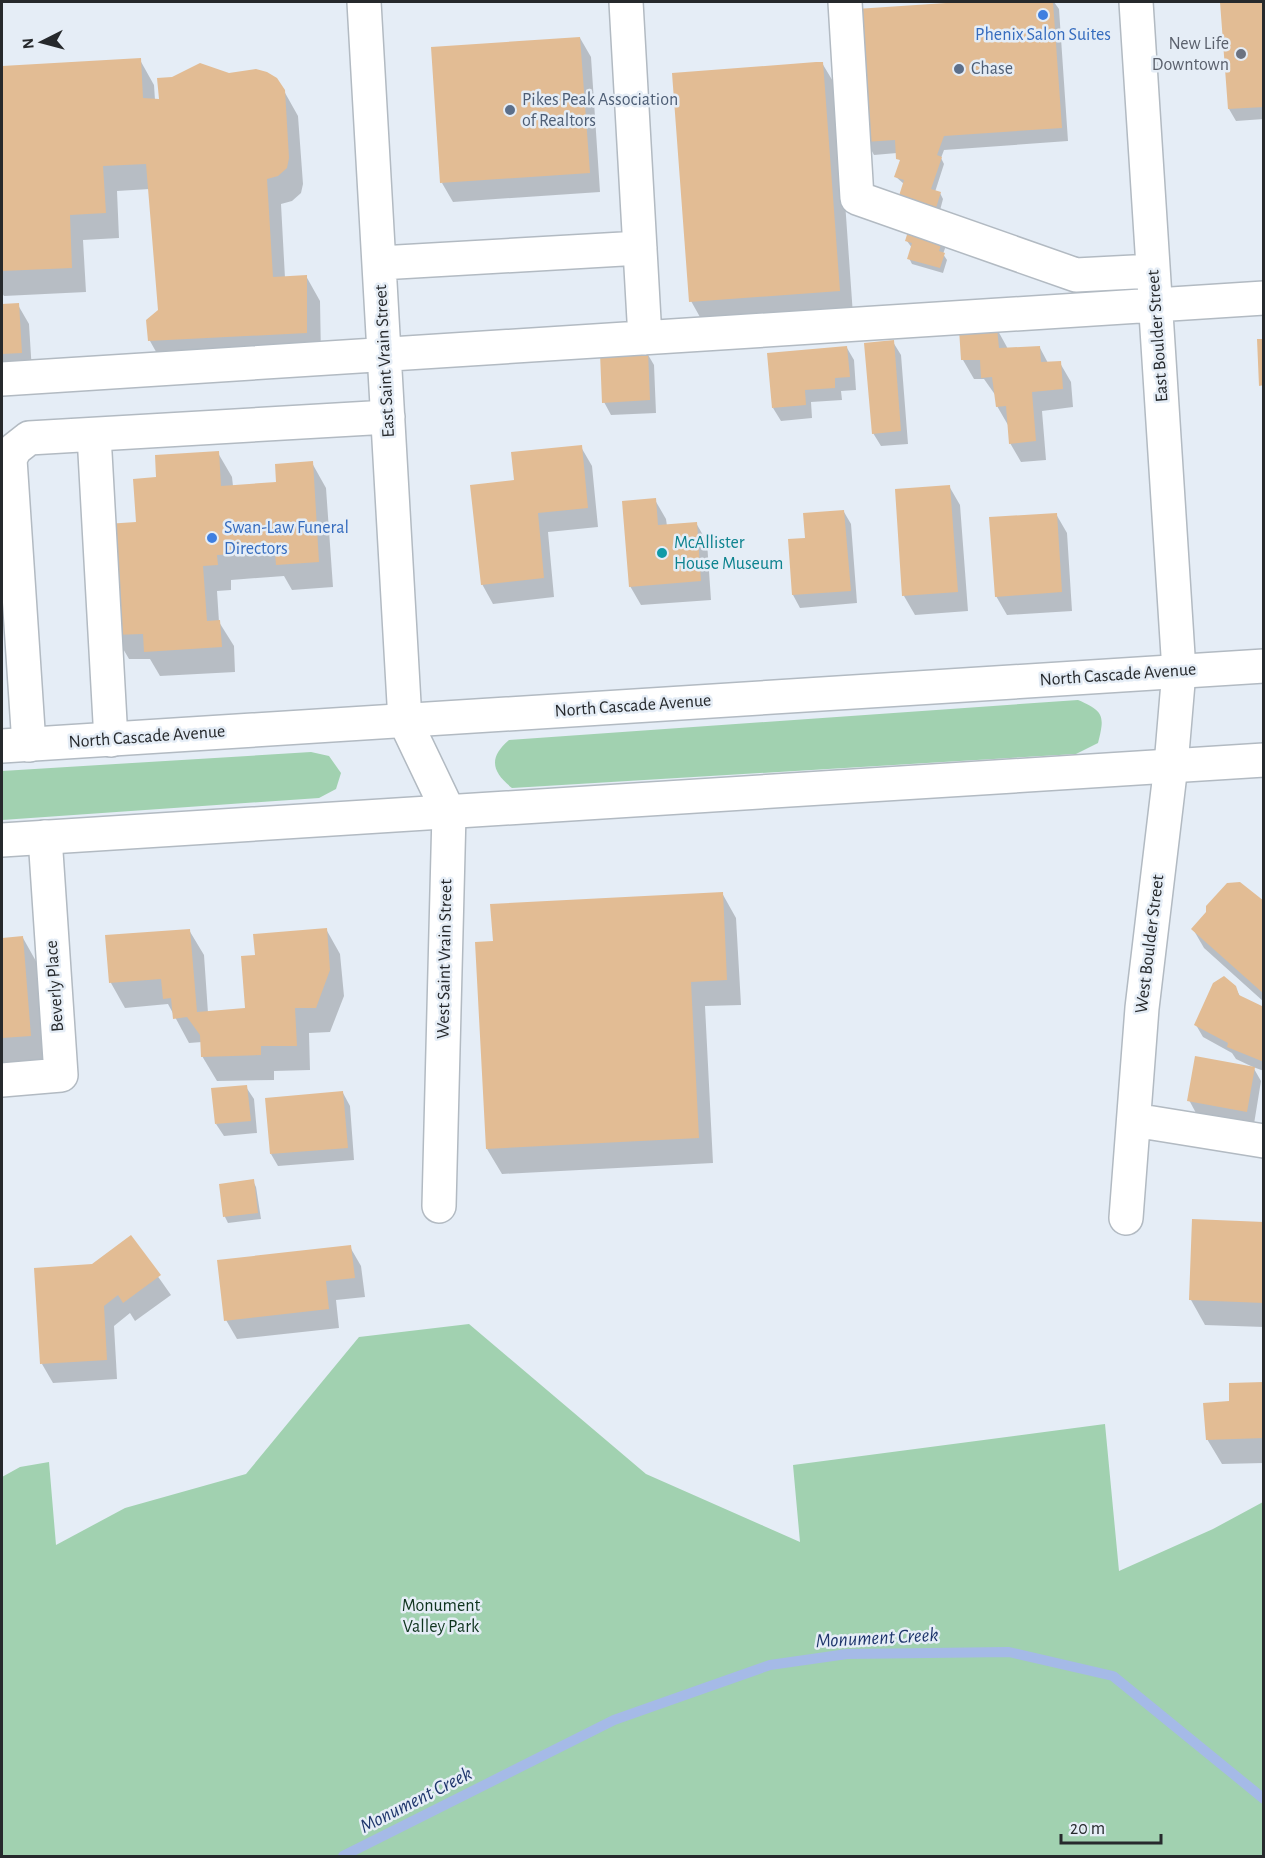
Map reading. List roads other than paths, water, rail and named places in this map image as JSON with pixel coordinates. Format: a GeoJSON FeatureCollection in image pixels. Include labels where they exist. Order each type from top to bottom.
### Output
{"type":"FeatureCollection","features":[{"type":"Feature","properties":{"kind":"street","name":"East Saint Vrain Street"},"geometry":{"type":"LineString","coordinates":[[364,2],[405,721]]}},
{"type":"Feature","properties":{"kind":"street"},"geometry":{"type":"LineString","coordinates":[[626,2],[645,338]]}},
{"type":"Feature","properties":{"kind":"street"},"geometry":{"type":"LineString","coordinates":[[845,2],[857,198],[1076,275],[1153,271]]}},
{"type":"Feature","properties":{"kind":"street","name":"East Boulder Street"},"geometry":{"type":"LineString","coordinates":[[1136,2],[1179,671]]}},
{"type":"Feature","properties":{"kind":"street"},"geometry":{"type":"LineString","coordinates":[[380,262],[640,248]]}},
{"type":"Feature","properties":{"kind":"street"},"geometry":{"type":"LineString","coordinates":[[2,380],[1263,298]]}},
{"type":"Feature","properties":{"kind":"street"},"geometry":{"type":"LineString","coordinates":[[15,746],[10,459],[15,449],[29,438],[388,417]]}},
{"type":"Feature","properties":{"kind":"street"},"geometry":{"type":"LineString","coordinates":[[94,435],[111,740]]}},
{"type":"Feature","properties":{"kind":"street","name":"North Cascade Avenue"},"geometry":{"type":"LineString","coordinates":[[15,746],[1263,666]]}},
{"type":"Feature","properties":{"kind":"street","name":"West Boulder Street"},"geometry":{"type":"LineString","coordinates":[[1126,1218],[1142,1008],[1171,765],[1179,671]]}},
{"type":"Feature","properties":{"kind":"street","name":"West Saint Vrain Street"},"geometry":{"type":"LineString","coordinates":[[405,721],[449,813],[439,1206]]}},
{"type":"Feature","properties":{"kind":"street"},"geometry":{"type":"LineString","coordinates":[[2,840],[1263,760]]}},
{"type":"Feature","properties":{"kind":"street","name":"Beverly Place"},"geometry":{"type":"LineString","coordinates":[[2,1080],[61,1075],[45,837]]}},
{"type":"Feature","properties":{"kind":"street"},"geometry":{"type":"LineString","coordinates":[[1134,1120],[1263,1142]]}},
{"type":"Feature","properties":{"kind":"waterway","name":"Monument Creek"},"geometry":{"type":"LineString","coordinates":[[343,1856],[614,1720],[770,1665],[847,1654],[1009,1652],[1113,1676],[1264,1799]]}},
{"type":"Feature","properties":{"kind":"place","name":"Phenix Salon Suites"},"geometry":{"type":"Point","coordinates":[1043,15]}},
{"type":"Feature","properties":{"kind":"place","name":"New Life Downtown"},"geometry":{"type":"Point","coordinates":[1241,54]}},
{"type":"Feature","properties":{"kind":"place","name":"Chase"},"geometry":{"type":"Point","coordinates":[959,69]}},
{"type":"Feature","properties":{"kind":"place","name":"Pikes Peak Association of Realtors"},"geometry":{"type":"Point","coordinates":[510,110]}},
{"type":"Feature","properties":{"kind":"place","name":"Swan-Law Funeral Directors"},"geometry":{"type":"Point","coordinates":[212,538]}},
{"type":"Feature","properties":{"kind":"place","name":"McAllister House Museum"},"geometry":{"type":"Point","coordinates":[662,553]}},
{"type":"Feature","properties":{"kind":"park label","name":"Monument Valley Park"},"geometry":{"type":"Point","coordinates":[441,1616]}}]}
